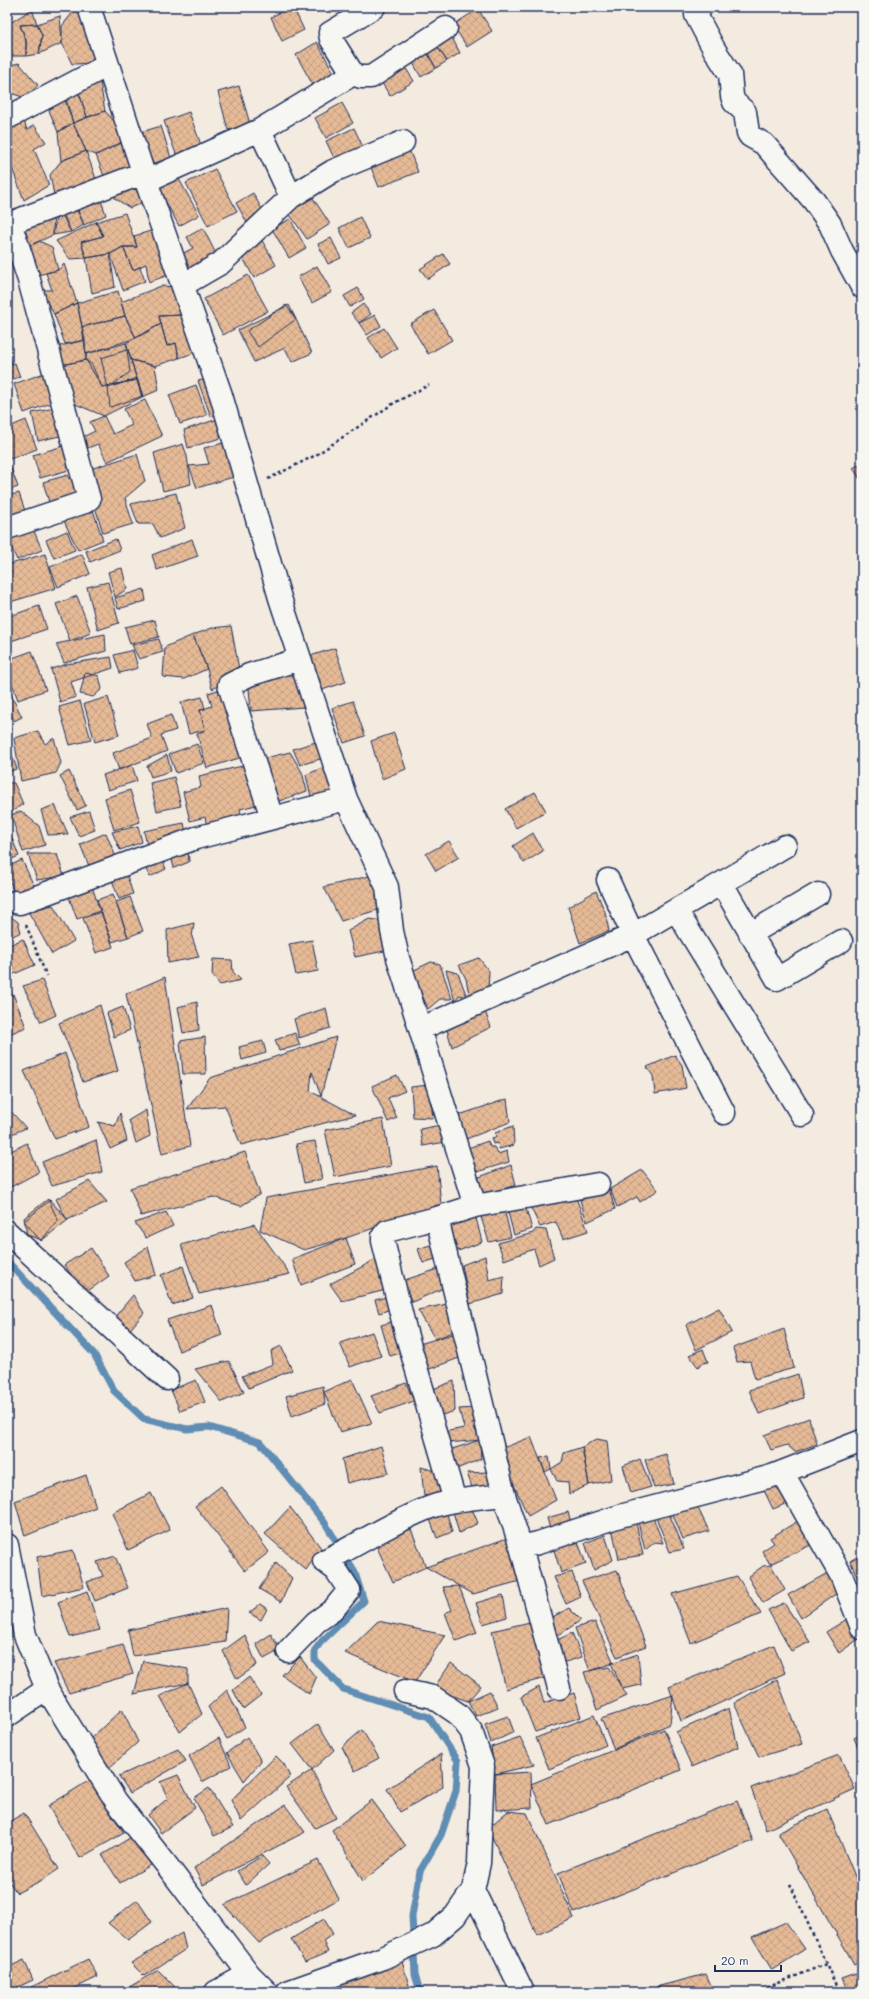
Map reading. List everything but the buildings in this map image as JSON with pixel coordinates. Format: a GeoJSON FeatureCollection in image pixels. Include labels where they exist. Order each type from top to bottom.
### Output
{"type":"FeatureCollection","features":[{"type":"Feature","properties":{"kind":"street"},"geometry":{"type":"LineString","coordinates":[[89,7],[145,177],[222,395],[280,598],[346,799],[387,887],[392,931],[397,952],[475,1206]]}},
{"type":"Feature","properties":{"kind":"street"},"geometry":{"type":"LineString","coordinates":[[374,7],[330,33],[331,40],[353,74],[362,77],[371,77],[446,28]]}},
{"type":"Feature","properties":{"kind":"street"},"geometry":{"type":"LineString","coordinates":[[700,7],[697,9],[696,15],[730,74],[732,96],[734,102],[745,112],[748,133],[750,136],[764,144],[814,201],[830,224],[842,251],[862,287]]}},
{"type":"Feature","properties":{"kind":"street"},"geometry":{"type":"LineString","coordinates":[[7,118],[108,65]]}},
{"type":"Feature","properties":{"kind":"street"},"geometry":{"type":"LineString","coordinates":[[7,528],[85,502],[89,499],[29,280],[15,237],[8,224],[145,177],[260,130],[353,74]]}},
{"type":"Feature","properties":{"kind":"street"},"geometry":{"type":"LineString","coordinates":[[260,130],[291,197]]}},
{"type":"Feature","properties":{"kind":"street"},"geometry":{"type":"LineString","coordinates":[[183,285],[221,263],[291,197],[334,171],[403,142]]}},
{"type":"Feature","properties":{"kind":"street"},"geometry":{"type":"LineString","coordinates":[[272,818],[229,684],[249,675],[300,659]]}},
{"type":"Feature","properties":{"kind":"street"},"geometry":{"type":"LineString","coordinates":[[14,902],[20,903],[196,838],[346,799]]}},
{"type":"Feature","properties":{"kind":"street"},"geometry":{"type":"LineString","coordinates":[[420,1029],[633,935],[785,846]]}},
{"type":"Feature","properties":{"kind":"street"},"geometry":{"type":"LineString","coordinates":[[608,880],[633,935],[724,1113]]}},
{"type":"Feature","properties":{"kind":"street"},"geometry":{"type":"LineString","coordinates":[[722,884],[777,979],[841,942]]}},
{"type":"Feature","properties":{"kind":"street"},"geometry":{"type":"LineString","coordinates":[[750,934],[818,894]]}},
{"type":"Feature","properties":{"kind":"street"},"geometry":{"type":"LineString","coordinates":[[676,910],[802,1115]]}},
{"type":"Feature","properties":{"kind":"street"},"geometry":{"type":"LineString","coordinates":[[455,1501],[406,1333],[383,1236],[387,1232],[475,1206],[598,1184]]}},
{"type":"Feature","properties":{"kind":"street"},"geometry":{"type":"LineString","coordinates":[[437,1218],[504,1495],[521,1547],[559,1688]]}},
{"type":"Feature","properties":{"kind":"street"},"geometry":{"type":"LineString","coordinates":[[7,1232],[167,1379]]}},
{"type":"Feature","properties":{"kind":"street"},"geometry":{"type":"LineString","coordinates":[[521,1547],[538,1544],[620,1516],[726,1489],[782,1472],[862,1441]]}},
{"type":"Feature","properties":{"kind":"street"},"geometry":{"type":"LineString","coordinates":[[782,1472],[841,1575],[862,1628]]}},
{"type":"Feature","properties":{"kind":"street"},"geometry":{"type":"LineString","coordinates":[[288,1651],[316,1622],[333,1610],[349,1590],[336,1570],[324,1561],[408,1517],[433,1507],[455,1501],[504,1495]]}},
{"type":"Feature","properties":{"kind":"street"},"geometry":{"type":"LineString","coordinates":[[7,1545],[25,1635],[47,1690],[116,1801],[249,1974],[266,1992]]}},
{"type":"Feature","properties":{"kind":"street"},"geometry":{"type":"LineString","coordinates":[[7,1716],[47,1690]]}},
{"type":"Feature","properties":{"kind":"street"},"geometry":{"type":"LineString","coordinates":[[287,1992],[382,1958],[433,1935],[455,1916],[473,1890],[479,1863],[482,1766],[471,1731],[458,1714],[432,1697],[406,1690]]}},
{"type":"Feature","properties":{"kind":"street"},"geometry":{"type":"LineString","coordinates":[[473,1890],[523,1992]]}},
{"type":"Feature","properties":{"kind":"street"},"geometry":{"type":"LineString","coordinates":[[216,1992],[249,1974]]}},
{"type":"Feature","properties":{"kind":"path"},"geometry":{"type":"LineString","coordinates":[[249,486],[270,478],[316,455],[350,434],[394,403],[429,385]]}},
{"type":"Feature","properties":{"kind":"path"},"geometry":{"type":"LineString","coordinates":[[14,902],[26,925],[47,977]]}},
{"type":"Feature","properties":{"kind":"path"},"geometry":{"type":"LineString","coordinates":[[790,1884],[839,1992]]}},
{"type":"Feature","properties":{"kind":"path"},"geometry":{"type":"LineString","coordinates":[[756,1992],[826,1964]]}},
{"type":"Feature","properties":{"kind":"waterway"},"geometry":{"type":"LineString","coordinates":[[7,1261],[94,1354],[114,1391],[144,1419],[187,1429],[209,1427],[260,1442],[325,1523],[354,1570],[364,1601],[321,1642],[315,1650],[315,1660],[343,1689],[429,1717],[458,1761],[456,1791],[441,1835],[420,1871],[412,1916],[415,1974],[420,1992]]}}]}
